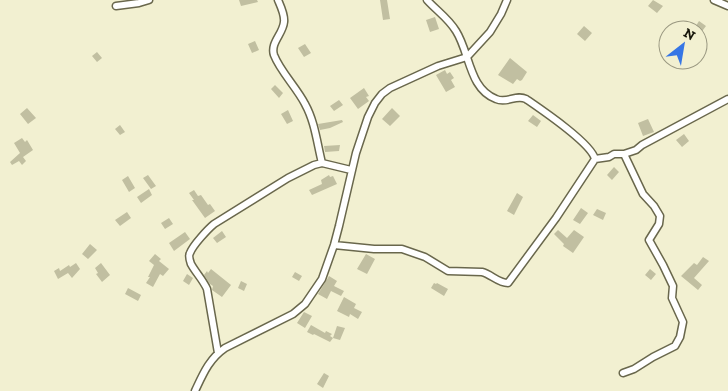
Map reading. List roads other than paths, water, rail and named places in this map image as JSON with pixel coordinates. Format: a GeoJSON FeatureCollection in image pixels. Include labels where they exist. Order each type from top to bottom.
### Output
{"type":"FeatureCollection","features":[{"type":"Feature","properties":{"kind":"street"},"geometry":{"type":"LineString","coordinates":[[116,6],[149,0]]}},
{"type":"Feature","properties":{"kind":"street"},"geometry":{"type":"LineString","coordinates":[[278,0],[284,14],[284,22],[275,42],[274,56],[306,105],[313,121],[322,163]]}},
{"type":"Feature","properties":{"kind":"street"},"geometry":{"type":"LineString","coordinates":[[334,245],[374,249],[402,249],[425,257],[448,271],[482,272],[502,283],[508,283],[556,218],[594,159],[592,152],[580,139],[526,99],[516,97],[502,101],[488,94],[473,75],[461,39],[446,16],[427,0]]}},
{"type":"Feature","properties":{"kind":"street"},"geometry":{"type":"LineString","coordinates":[[195,391],[205,369],[218,353],[293,314],[305,304],[322,279],[334,245],[351,170],[368,117],[382,94],[390,88],[438,66],[467,57],[490,32],[501,14],[506,0]]}},
{"type":"Feature","properties":{"kind":"street"},"geometry":{"type":"LineString","coordinates":[[714,0],[728,6]]}},
{"type":"Feature","properties":{"kind":"street"},"geometry":{"type":"LineString","coordinates":[[594,159],[636,150],[728,99]]}},
{"type":"Feature","properties":{"kind":"street"},"geometry":{"type":"LineString","coordinates":[[623,373],[634,369],[653,356],[675,346],[680,337],[683,322],[672,298],[673,286],[650,240],[659,224],[660,216],[643,194],[624,154]]}},
{"type":"Feature","properties":{"kind":"street"},"geometry":{"type":"LineString","coordinates":[[218,353],[207,289],[191,264],[190,252],[214,224],[288,178],[322,163],[351,170]]}}]}
